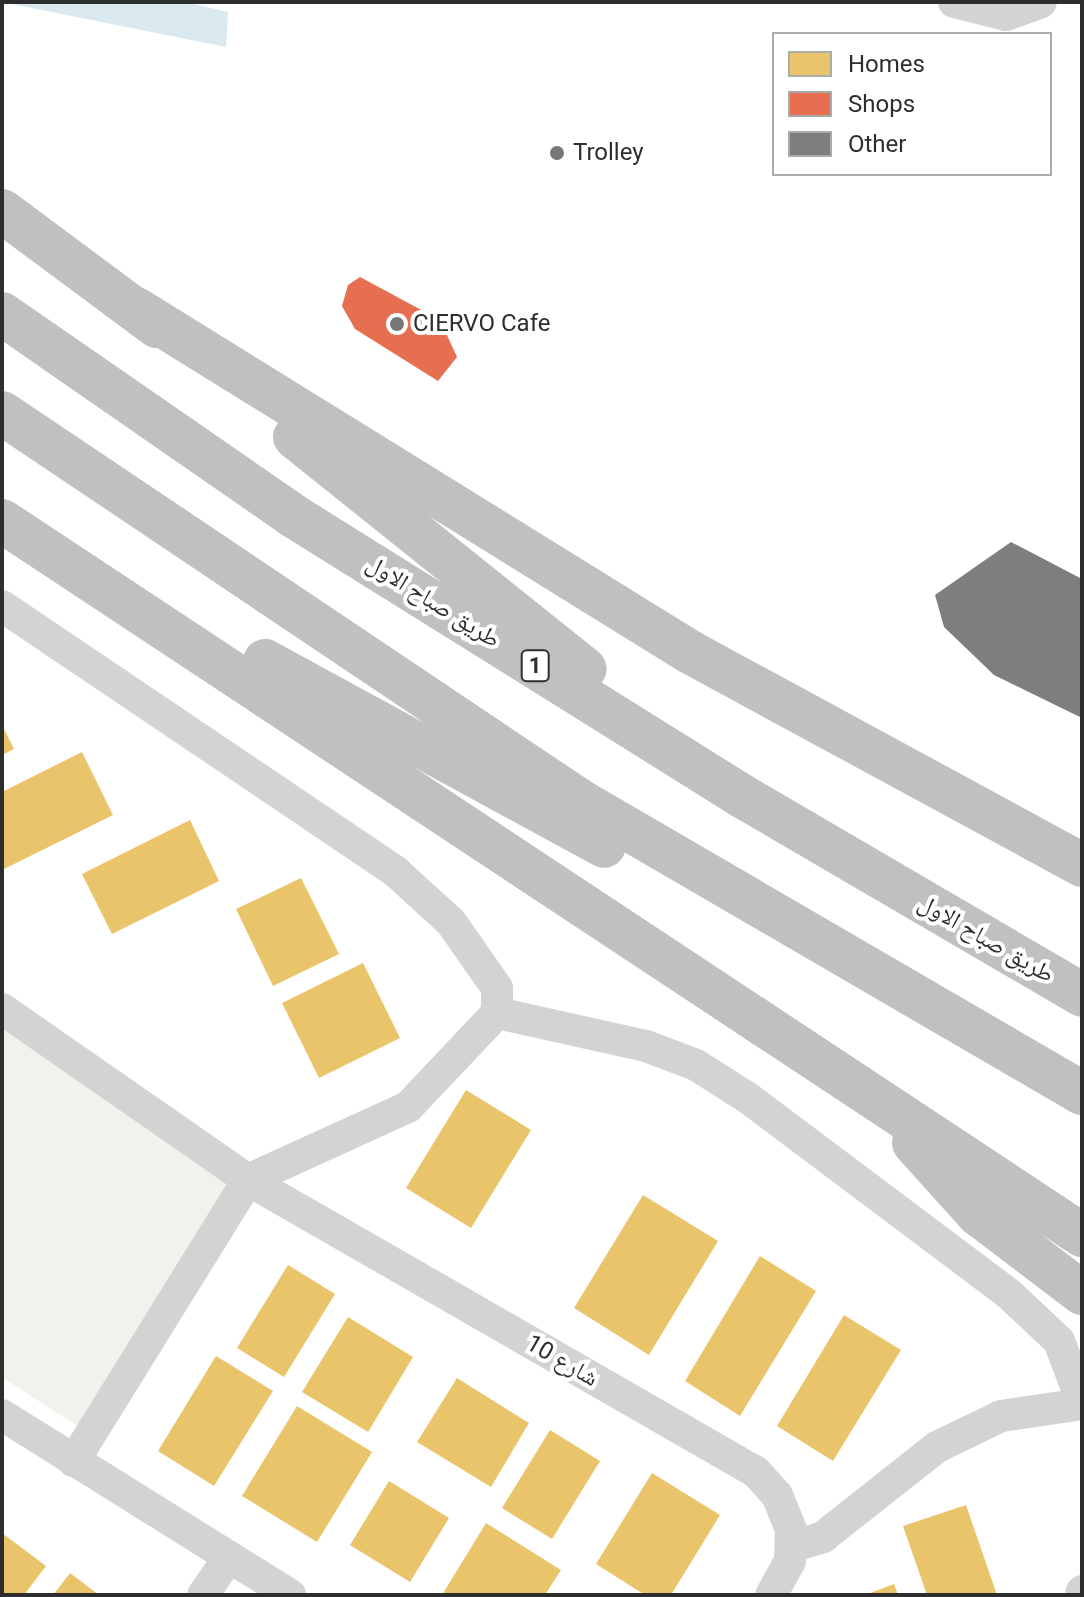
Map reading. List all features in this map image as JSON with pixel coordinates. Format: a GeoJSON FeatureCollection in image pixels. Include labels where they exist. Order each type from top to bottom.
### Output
{"type":"FeatureCollection","features":[{"type":"Feature","properties":{"kind":"highway"},"geometry":{"type":"LineString","coordinates":[[2,211],[136,309],[742,796]]}},
{"type":"Feature","properties":{"kind":"highway"},"geometry":{"type":"LineString","coordinates":[[136,309],[539,562],[913,779],[1082,865]]}},
{"type":"Feature","properties":{"kind":"highway","name":"طريق صباح الاول"},"geometry":{"type":"LineString","coordinates":[[2,314],[292,515],[742,796],[1082,995]]}},
{"type":"Feature","properties":{"kind":"highway"},"geometry":{"type":"LineString","coordinates":[[2,413],[407,690],[797,930],[1082,1093]]}},
{"type":"Feature","properties":{"kind":"highway"},"geometry":{"type":"LineString","coordinates":[[2,511],[488,788],[797,930]]}},
{"type":"Feature","properties":{"kind":"highway"},"geometry":{"type":"LineString","coordinates":[[2,521],[898,1117],[1082,1235]]}},
{"type":"Feature","properties":{"kind":"highway"},"geometry":{"type":"LineString","coordinates":[[913,779],[1082,842]]}},
{"type":"Feature","properties":{"kind":"highway"},"geometry":{"type":"LineString","coordinates":[[898,1117],[955,1193],[1082,1293]]}},
{"type":"Feature","properties":{"kind":"street"},"geometry":{"type":"LineString","coordinates":[[954,2],[1006,15],[1041,2]]}},
{"type":"Feature","properties":{"kind":"street"},"geometry":{"type":"LineString","coordinates":[[2,606],[396,872],[458,933],[497,988],[497,1013],[408,1107],[248,1180],[74,1461]]}},
{"type":"Feature","properties":{"kind":"street","name":"شارع 10"},"geometry":{"type":"LineString","coordinates":[[2,1009],[248,1180],[756,1472],[777,1495],[791,1547]]}},
{"type":"Feature","properties":{"kind":"street"},"geometry":{"type":"LineString","coordinates":[[497,1013],[646,1046],[748,1098],[1010,1295],[1059,1341],[1082,1403],[1001,1416],[937,1447],[823,1537],[791,1547],[771,1595]]}},
{"type":"Feature","properties":{"kind":"street"},"geometry":{"type":"LineString","coordinates":[[2,1415],[290,1595]]}},
{"type":"Feature","properties":{"kind":"street"},"geometry":{"type":"LineString","coordinates":[[203,1595],[229,1557]]}},
{"type":"Feature","properties":{"kind":"shaded area"},"geometry":{"type":"Polygon","coordinates":[[[2,2],[185,2],[228,12],[226,47],[2,2]]]}},
{"type":"Feature","properties":{"kind":"shaded area"},"geometry":{"type":"Polygon","coordinates":[[[2,1006],[245,1169],[80,1428],[2,1377],[2,1006]]]}},
{"type":"Feature","properties":{"kind":"building: Homes"},"geometry":{"type":"Polygon","coordinates":[[[2,725],[14,749],[2,755],[2,725]]]}},
{"type":"Feature","properties":{"kind":"building: Homes"},"geometry":{"type":"Polygon","coordinates":[[[82,752],[113,815],[2,870],[2,792],[82,752]]]}},
{"type":"Feature","properties":{"kind":"building: Homes"},"geometry":{"type":"Polygon","coordinates":[[[190,820],[219,881],[112,934],[82,874],[190,820]]]}},
{"type":"Feature","properties":{"kind":"building: Homes"},"geometry":{"type":"Polygon","coordinates":[[[301,878],[339,954],[273,986],[236,909],[301,878]]]}},
{"type":"Feature","properties":{"kind":"building: Homes"},"geometry":{"type":"Polygon","coordinates":[[[363,963],[400,1038],[319,1078],[282,1003],[363,963]]]}},
{"type":"Feature","properties":{"kind":"building: Homes"},"geometry":{"type":"Polygon","coordinates":[[[466,1090],[531,1130],[471,1228],[406,1188],[466,1090]]]}},
{"type":"Feature","properties":{"kind":"building: Homes"},"geometry":{"type":"Polygon","coordinates":[[[643,1195],[718,1241],[649,1355],[574,1308],[643,1195]]]}},
{"type":"Feature","properties":{"kind":"building: Homes"},"geometry":{"type":"Polygon","coordinates":[[[760,1256],[816,1291],[740,1416],[685,1381],[760,1256]]]}},
{"type":"Feature","properties":{"kind":"building: Homes"},"geometry":{"type":"Polygon","coordinates":[[[288,1265],[335,1294],[284,1377],[237,1348],[288,1265]]]}},
{"type":"Feature","properties":{"kind":"building: Homes"},"geometry":{"type":"Polygon","coordinates":[[[844,1315],[901,1350],[833,1461],[777,1426],[844,1315]]]}},
{"type":"Feature","properties":{"kind":"building: Homes"},"geometry":{"type":"Polygon","coordinates":[[[348,1317],[413,1357],[368,1432],[302,1392],[348,1317]]]}},
{"type":"Feature","properties":{"kind":"building: Homes"},"geometry":{"type":"Polygon","coordinates":[[[216,1356],[273,1391],[214,1486],[158,1451],[216,1356]]]}},
{"type":"Feature","properties":{"kind":"building: Homes"},"geometry":{"type":"Polygon","coordinates":[[[457,1378],[529,1423],[491,1487],[417,1442],[457,1378]]]}},
{"type":"Feature","properties":{"kind":"building: Homes"},"geometry":{"type":"Polygon","coordinates":[[[297,1406],[372,1452],[317,1542],[242,1496],[297,1406]]]}},
{"type":"Feature","properties":{"kind":"building: Homes"},"geometry":{"type":"Polygon","coordinates":[[[550,1430],[600,1461],[552,1539],[502,1508],[550,1430]]]}},
{"type":"Feature","properties":{"kind":"building: Homes"},"geometry":{"type":"Polygon","coordinates":[[[652,1473],[720,1515],[671,1595],[645,1595],[596,1564],[652,1473]]]}},
{"type":"Feature","properties":{"kind":"building: Homes"},"geometry":{"type":"Polygon","coordinates":[[[389,1481],[449,1518],[410,1582],[350,1545],[389,1481]]]}},
{"type":"Feature","properties":{"kind":"building: Homes"},"geometry":{"type":"Polygon","coordinates":[[[966,1505],[997,1595],[927,1595],[903,1526],[966,1505]]]}},
{"type":"Feature","properties":{"kind":"building: Homes"},"geometry":{"type":"Polygon","coordinates":[[[486,1523],[561,1570],[545,1595],[442,1595],[486,1523]]]}},
{"type":"Feature","properties":{"kind":"building: Homes"},"geometry":{"type":"Polygon","coordinates":[[[2,1533],[46,1566],[24,1595],[2,1595],[2,1533]]]}},
{"type":"Feature","properties":{"kind":"building: Homes"},"geometry":{"type":"Polygon","coordinates":[[[70,1573],[99,1595],[53,1595],[70,1573]]]}},
{"type":"Feature","properties":{"kind":"building: Homes"},"geometry":{"type":"Polygon","coordinates":[[[894,1584],[898,1595],[865,1595],[894,1584]]]}},
{"type":"Feature","properties":{"kind":"building: Shops","name":"CIERVO Cafe"},"geometry":{"type":"Polygon","coordinates":[[[360,277],[440,320],[457,357],[438,381],[355,329],[342,306],[348,285],[360,277]]]}},
{"type":"Feature","properties":{"kind":"building: Other"},"geometry":{"type":"Polygon","coordinates":[[[1011,542],[1082,579],[1082,718],[994,675],[944,627],[935,595],[1011,542]]]}},
{"type":"Feature","properties":{"kind":"place","name":"Trolley"},"geometry":{"type":"Point","coordinates":[557,153]}},
{"type":"Feature","properties":{"kind":"place","name":"CIERVO Cafe"},"geometry":{"type":"Point","coordinates":[397,324]}}]}
